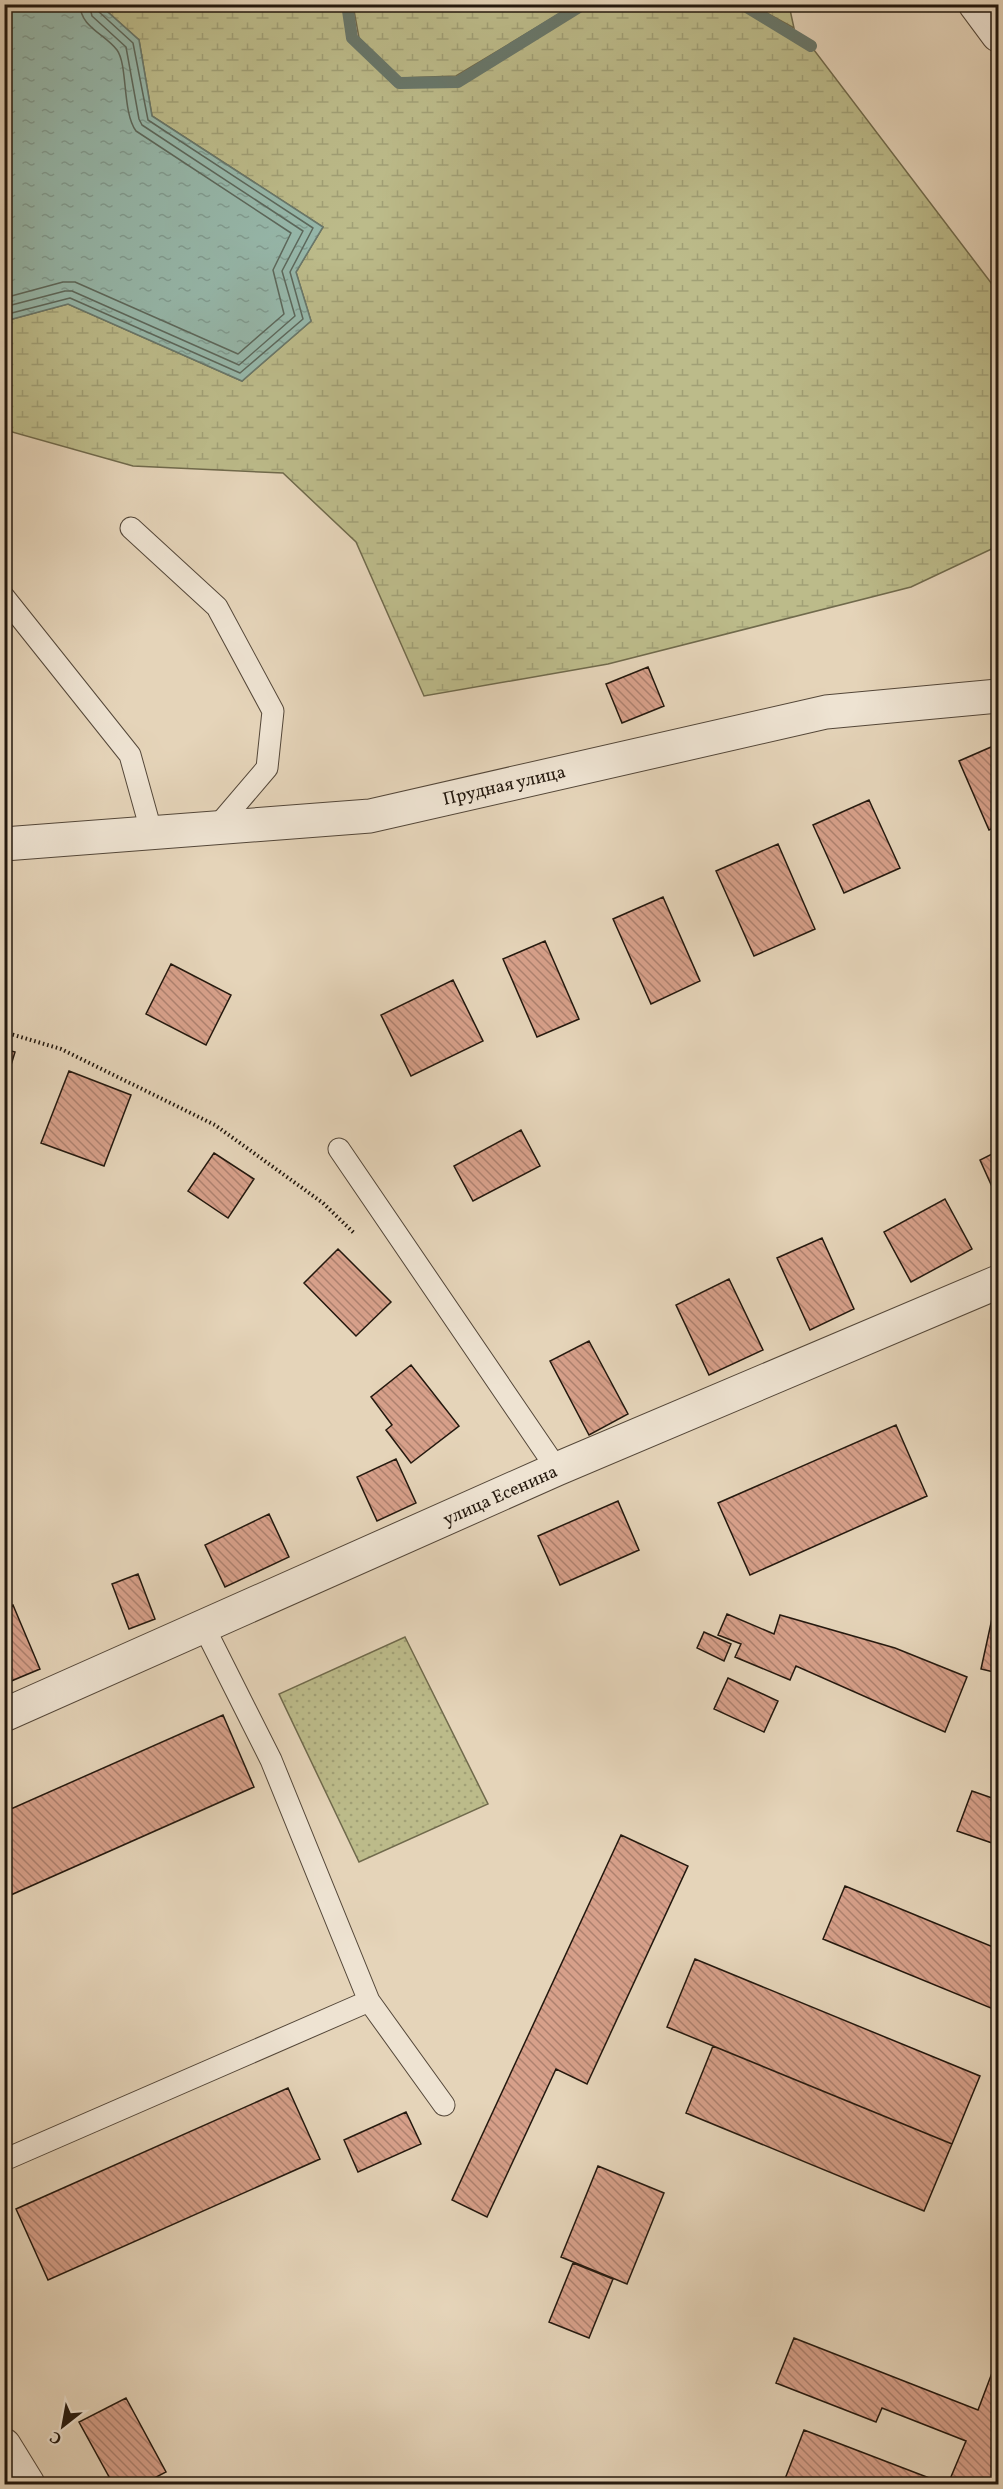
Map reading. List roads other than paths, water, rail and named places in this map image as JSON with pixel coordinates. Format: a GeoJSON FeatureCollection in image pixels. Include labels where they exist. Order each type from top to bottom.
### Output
{"type":"FeatureCollection","features":[{"type":"Feature","properties":{"kind":"street"},"geometry":{"type":"LineString","coordinates":[[975,4],[999,35]]}},
{"type":"Feature","properties":{"kind":"street","name":"Прудная улица"},"geometry":{"type":"LineString","coordinates":[[4,844],[370,816],[826,712],[999,696]]}},
{"type":"Feature","properties":{"kind":"street","name":"улица Есенина"},"geometry":{"type":"LineString","coordinates":[[4,1715],[557,1469],[999,1282]]}},
{"type":"Feature","properties":{"kind":"street"},"geometry":{"type":"LineString","coordinates":[[4,2445],[28,2484]]}},
{"type":"Feature","properties":{"kind":"lane"},"geometry":{"type":"LineString","coordinates":[[131,528],[217,607],[273,711],[267,768],[215,829]]}},
{"type":"Feature","properties":{"kind":"lane"},"geometry":{"type":"LineString","coordinates":[[4,597],[130,755],[152,834]]}},
{"type":"Feature","properties":{"kind":"lane"},"geometry":{"type":"LineString","coordinates":[[339,1149],[557,1469]]}},
{"type":"Feature","properties":{"kind":"lane"},"geometry":{"type":"LineString","coordinates":[[204,1627],[271,1760],[369,2001],[444,2105]]}},
{"type":"Feature","properties":{"kind":"lane"},"geometry":{"type":"LineString","coordinates":[[4,2160],[369,2001]]}},
{"type":"Feature","properties":{"kind":"water"},"geometry":{"type":"Polygon","coordinates":[[[5,4],[100,5],[139,40],[152,116],[323,227],[296,272],[311,321],[242,381],[68,304],[5,321],[5,4]]]}},
{"type":"Feature","properties":{"kind":"waterway"},"geometry":{"type":"LineString","coordinates":[[347,4],[352,38],[399,83],[458,82],[584,4]]}},
{"type":"Feature","properties":{"kind":"waterway"},"geometry":{"type":"LineString","coordinates":[[742,4],[811,46]]}}]}
